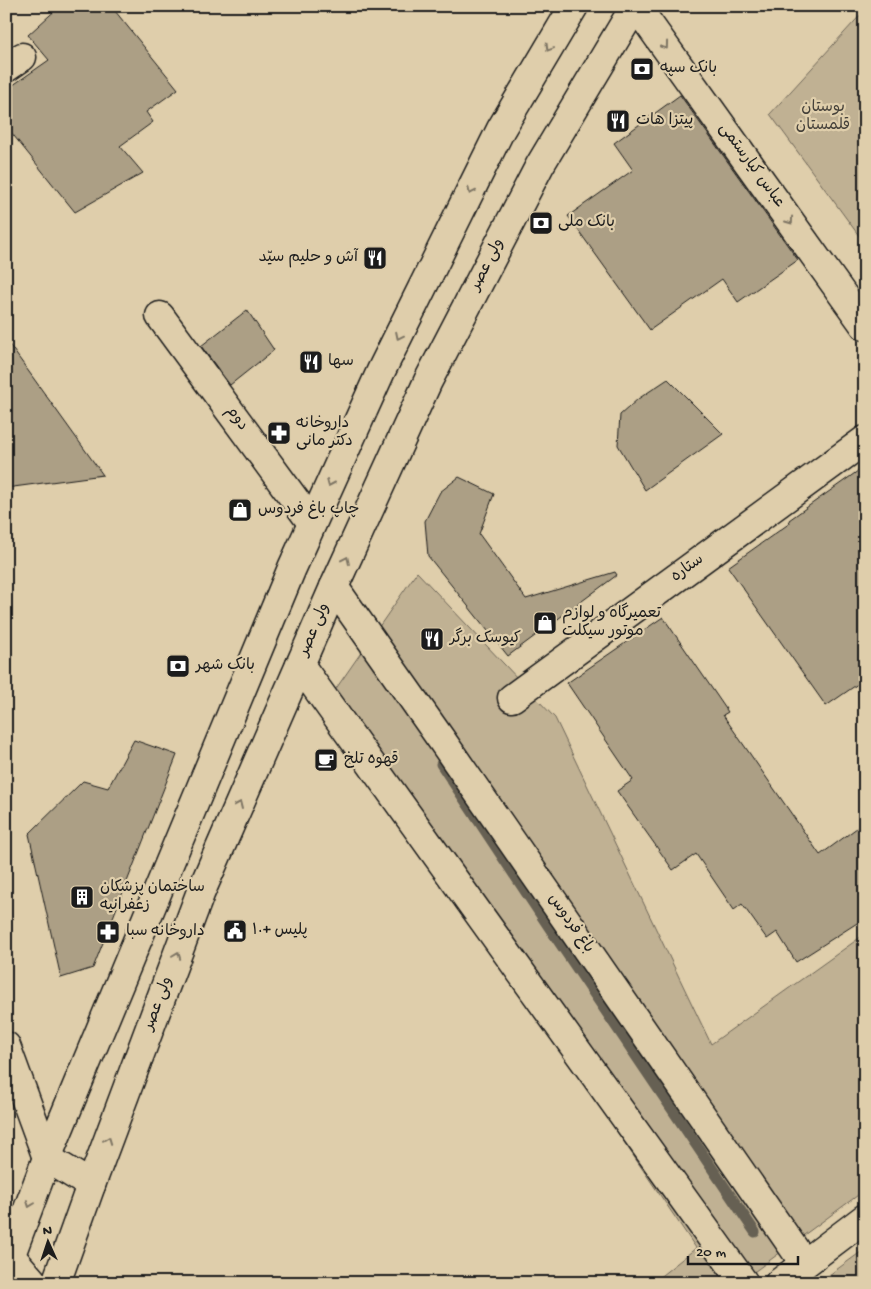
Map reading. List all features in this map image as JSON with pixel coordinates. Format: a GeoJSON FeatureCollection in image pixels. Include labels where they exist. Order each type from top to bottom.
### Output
{"type":"FeatureCollection","features":[{"type":"Feature","properties":{"kind":"main road"},"geometry":{"type":"LineString","coordinates":[[34,1283],[8,1262],[48,1158],[288,578],[381,371],[502,129],[574,6]]}},
{"type":"Feature","properties":{"kind":"main road","name":"عباس کیارستمی"},"geometry":{"type":"LineString","coordinates":[[636,6],[865,326]]}},
{"type":"Feature","properties":{"kind":"main road","name":"ولی عصر"},"geometry":{"type":"LineString","coordinates":[[56,1283],[90,1185],[200,894],[334,587],[428,380],[536,173],[636,6]]}},
{"type":"Feature","properties":{"kind":"main road","name":"دوم"},"geometry":{"type":"LineString","coordinates":[[160,316],[312,523]]}},
{"type":"Feature","properties":{"kind":"main road","name":"ستاره"},"geometry":{"type":"LineString","coordinates":[[512,698],[865,440]]}},
{"type":"Feature","properties":{"kind":"main road","name":"باغ فردوس"},"geometry":{"type":"LineString","coordinates":[[334,587],[466,774],[804,1263]]}},
{"type":"Feature","properties":{"kind":"main road"},"geometry":{"type":"LineString","coordinates":[[300,665],[744,1283]]}},
{"type":"Feature","properties":{"kind":"main road"},"geometry":{"type":"LineString","coordinates":[[6,1046],[48,1158],[90,1185]]}},
{"type":"Feature","properties":{"kind":"main road"},"geometry":{"type":"LineString","coordinates":[[779,1283],[865,1218]]}},
{"type":"Feature","properties":{"kind":"green space","name":"بوستان قلمستان"},"geometry":{"type":"Polygon","coordinates":[[[865,10],[865,244],[770,114],[865,10]]]}},
{"type":"Feature","properties":{"kind":"green space"},"geometry":{"type":"Polygon","coordinates":[[[417,572],[555,718],[711,1044],[865,934],[865,1190],[739,1283],[652,1283],[696,1248],[326,703],[417,572]]]}},
{"type":"Feature","properties":{"kind":"green space"},"geometry":{"type":"Polygon","coordinates":[[[865,1249],[865,1283],[818,1283],[865,1249]]]}},
{"type":"Feature","properties":{"kind":"building"},"geometry":{"type":"Polygon","coordinates":[[[60,6],[111,6],[178,89],[146,112],[153,122],[120,146],[143,173],[75,212],[6,126],[6,90],[49,60],[28,35],[60,6]]]}},
{"type":"Feature","properties":{"kind":"building"},"geometry":{"type":"Polygon","coordinates":[[[680,95],[798,260],[738,302],[722,279],[650,330],[568,216],[633,170],[614,143],[680,95]]]}},
{"type":"Feature","properties":{"kind":"building"},"geometry":{"type":"Polygon","coordinates":[[[247,310],[274,350],[230,385],[201,346],[247,310]]]}},
{"type":"Feature","properties":{"kind":"building"},"geometry":{"type":"Polygon","coordinates":[[[6,340],[103,475],[6,488],[6,340]]]}},
{"type":"Feature","properties":{"kind":"building"},"geometry":{"type":"Polygon","coordinates":[[[668,379],[723,434],[645,490],[618,445],[620,415],[638,399],[668,379]]]}},
{"type":"Feature","properties":{"kind":"building"},"geometry":{"type":"Polygon","coordinates":[[[865,466],[865,679],[826,706],[728,567],[790,523],[789,520],[865,466]]]}},
{"type":"Feature","properties":{"kind":"building"},"geometry":{"type":"Polygon","coordinates":[[[459,477],[494,494],[479,534],[526,599],[615,572],[617,575],[508,656],[428,556],[425,521],[440,492],[459,477]]]}},
{"type":"Feature","properties":{"kind":"building"},"geometry":{"type":"Polygon","coordinates":[[[663,617],[728,712],[723,715],[820,855],[865,822],[865,918],[796,962],[777,932],[767,939],[742,904],[734,910],[696,854],[673,870],[617,791],[633,780],[567,683],[663,617]]]}},
{"type":"Feature","properties":{"kind":"building","name":"ساختمان پزشکان زعفرانیه"},"geometry":{"type":"Polygon","coordinates":[[[134,740],[177,755],[93,968],[61,978],[29,834],[83,781],[108,788],[134,740]]]}},
{"type":"Feature","properties":{"kind":"waterway"},"geometry":{"type":"LineString","coordinates":[[441,764],[755,1232]]}},
{"type":"Feature","properties":{"kind":"place","name":"بانک سپه"},"geometry":{"type":"Point","coordinates":[642,69]}},
{"type":"Feature","properties":{"kind":"place","name":"پیتزا هات"},"geometry":{"type":"Point","coordinates":[618,121]}},
{"type":"Feature","properties":{"kind":"place","name":"بانک ملی"},"geometry":{"type":"Point","coordinates":[541,223]}},
{"type":"Feature","properties":{"kind":"place","name":"آش و حلیم سیّد"},"geometry":{"type":"Point","coordinates":[375,258]}},
{"type":"Feature","properties":{"kind":"place","name":"سها"},"geometry":{"type":"Point","coordinates":[311,362]}},
{"type":"Feature","properties":{"kind":"place","name":"داروخانه دکتر مانی"},"geometry":{"type":"Point","coordinates":[279,433]}},
{"type":"Feature","properties":{"kind":"place","name":"چاپ باغ فردوس"},"geometry":{"type":"Point","coordinates":[240,510]}},
{"type":"Feature","properties":{"kind":"place","name":"تعمیرگاه و لوازم موتور سیکلت"},"geometry":{"type":"Point","coordinates":[545,623]}},
{"type":"Feature","properties":{"kind":"place","name":"کیوسک برگر"},"geometry":{"type":"Point","coordinates":[432,639]}},
{"type":"Feature","properties":{"kind":"place","name":"بانک شهر"},"geometry":{"type":"Point","coordinates":[178,666]}},
{"type":"Feature","properties":{"kind":"place","name":"قهوه تلخ"},"geometry":{"type":"Point","coordinates":[326,760]}},
{"type":"Feature","properties":{"kind":"place","name":"ساختمان پزشکان زعفرانیه"},"geometry":{"type":"Point","coordinates":[82,897]}},
{"type":"Feature","properties":{"kind":"place","name":"پلیس +۱۰"},"geometry":{"type":"Point","coordinates":[235,931]}},
{"type":"Feature","properties":{"kind":"place","name":"داروخانه سبا"},"geometry":{"type":"Point","coordinates":[108,932]}}]}
